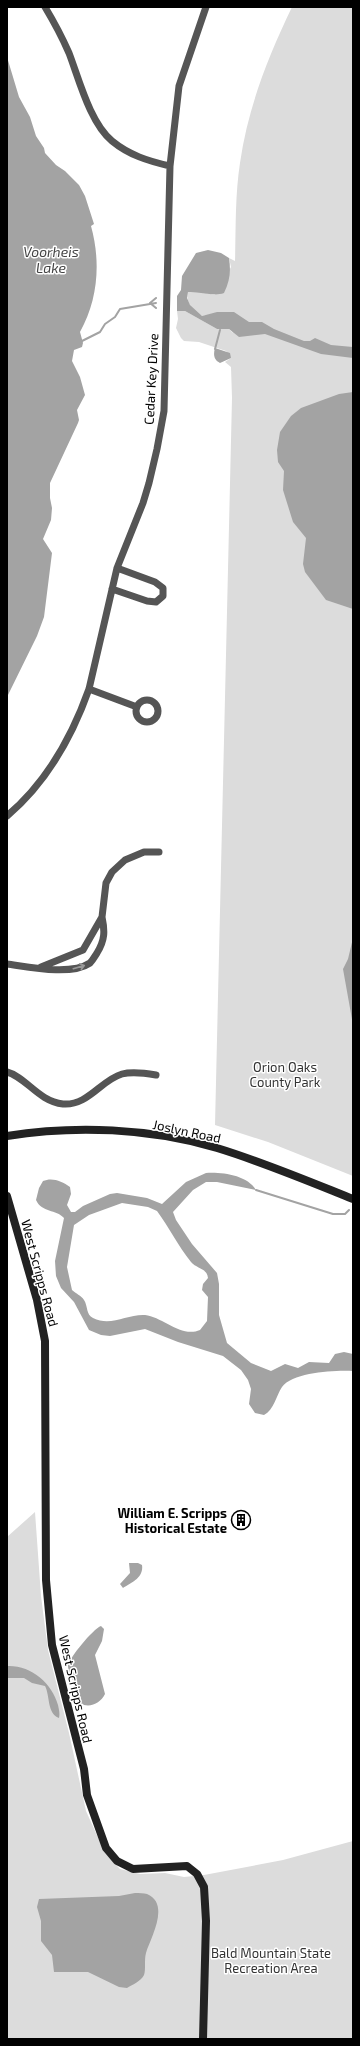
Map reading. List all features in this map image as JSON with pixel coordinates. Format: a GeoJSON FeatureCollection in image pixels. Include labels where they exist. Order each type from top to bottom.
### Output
{"type":"FeatureCollection","features":[{"type":"Feature","properties":{"kind":"street"},"geometry":{"type":"LineString","coordinates":[[45,7],[55,22],[96,119],[111,140],[135,156],[170,166]]}},
{"type":"Feature","properties":{"kind":"street","name":"Cedar Key Drive"},"geometry":{"type":"LineString","coordinates":[[7,816],[36,787],[70,736],[89,689],[117,568],[143,503],[157,449],[164,410],[170,166],[179,86],[206,7]]}},
{"type":"Feature","properties":{"kind":"street"},"geometry":{"type":"LineString","coordinates":[[112,589],[146,601],[156,602],[163,596],[163,588],[155,582],[117,568]]}},
{"type":"Feature","properties":{"kind":"street"},"geometry":{"type":"LineString","coordinates":[[89,689],[137,707]]}},
{"type":"Feature","properties":{"kind":"street"},"geometry":{"type":"LineString","coordinates":[[7,964],[63,970],[80,968],[91,962],[103,943],[105,930],[102,917],[106,883],[112,872],[125,860],[144,852],[159,852]]}},
{"type":"Feature","properties":{"kind":"street"},"geometry":{"type":"LineString","coordinates":[[41,968],[83,950],[102,917]]}},
{"type":"Feature","properties":{"kind":"street"},"geometry":{"type":"LineString","coordinates":[[7,1072],[41,1096],[54,1102],[65,1104],[90,1096],[114,1077],[123,1074],[156,1075]]}},
{"type":"Feature","properties":{"kind":"street","name":"Joslyn Road"},"geometry":{"type":"LineString","coordinates":[[7,1136],[35,1132],[96,1130],[133,1132],[175,1139],[217,1148],[353,1199]]}},
{"type":"Feature","properties":{"kind":"street","name":"West Scripps Road"},"geometry":{"type":"LineString","coordinates":[[7,1196],[37,1300],[45,1341],[46,1580],[54,1653],[84,1769],[87,1795],[106,1848],[118,1861],[133,1869],[187,1866],[197,1874],[204,1887],[206,1921],[203,2039]]}},
{"type":"Feature","properties":{"kind":"green space","name":"Orion Oaks County Park"},"geometry":{"type":"Polygon","coordinates":[[[292,7],[353,7],[353,1176],[268,1142],[215,1125],[232,398],[231,367],[225,362],[231,358],[226,351],[199,342],[184,341],[176,328],[178,319],[177,311],[185,311],[217,329],[229,329],[233,333],[224,312],[202,316],[190,306],[187,296],[188,292],[197,291],[215,295],[231,267],[229,258],[235,261],[237,187],[248,122],[267,64],[292,7]]]}},
{"type":"Feature","properties":{"kind":"green space","name":"Bald Mountain State Recreation Area"},"geometry":{"type":"Polygon","coordinates":[[[35,1512],[41,1596],[48,1650],[69,1733],[86,1811],[105,1853],[120,1869],[140,1874],[165,1873],[184,1877],[204,1875],[283,1860],[353,1841],[353,2039],[7,2039],[7,1537],[35,1512]]]}},
{"type":"Feature","properties":{"kind":"water","name":"Voorheis Lake"},"geometry":{"type":"Polygon","coordinates":[[[7,57],[19,97],[30,117],[36,136],[44,148],[45,153],[79,185],[85,196],[94,224],[91,226],[97,267],[91,307],[80,332],[83,343],[82,347],[74,350],[72,361],[80,377],[85,395],[77,410],[79,420],[78,423],[50,483],[52,508],[51,520],[43,539],[52,553],[44,617],[37,636],[7,697],[7,57]]]}},
{"type":"Feature","properties":{"kind":"water"},"geometry":{"type":"Polygon","coordinates":[[[208,250],[221,253],[229,258],[230,276],[224,293],[215,294],[188,292],[187,298],[190,305],[202,316],[217,312],[234,312],[249,322],[262,322],[274,329],[304,341],[310,341],[315,338],[331,345],[353,347],[353,358],[321,354],[265,334],[239,337],[229,329],[217,329],[185,311],[177,311],[177,296],[181,290],[182,276],[196,253],[208,250]]]}},
{"type":"Feature","properties":{"kind":"water"},"geometry":{"type":"Polygon","coordinates":[[[215,348],[230,353],[231,358],[220,363],[218,362],[214,357],[215,348]]]}},
{"type":"Feature","properties":{"kind":"water"},"geometry":{"type":"Polygon","coordinates":[[[353,392],[353,609],[326,600],[305,572],[303,564],[306,538],[293,522],[283,490],[284,471],[278,462],[277,450],[280,432],[291,416],[301,408],[339,394],[353,392]]]}},
{"type":"Feature","properties":{"kind":"water"},"geometry":{"type":"Polygon","coordinates":[[[353,938],[353,1025],[343,969],[348,959],[353,938]]]}},
{"type":"Feature","properties":{"kind":"water"},"geometry":{"type":"Polygon","coordinates":[[[206,1173],[219,1173],[234,1176],[247,1181],[256,1190],[217,1182],[206,1182],[193,1190],[173,1212],[176,1220],[192,1244],[217,1273],[219,1284],[219,1315],[227,1343],[251,1363],[271,1371],[285,1364],[298,1368],[309,1362],[329,1363],[335,1354],[344,1352],[353,1354],[353,1371],[315,1373],[295,1378],[287,1382],[282,1387],[273,1406],[264,1415],[255,1413],[249,1404],[251,1389],[248,1380],[241,1370],[223,1356],[178,1342],[145,1329],[110,1336],[101,1335],[89,1330],[74,1302],[61,1288],[56,1276],[55,1261],[64,1218],[57,1213],[45,1209],[36,1200],[39,1188],[43,1181],[50,1179],[57,1180],[70,1187],[71,1194],[67,1205],[71,1212],[75,1212],[83,1206],[110,1194],[117,1193],[147,1198],[162,1204],[186,1182],[206,1173]],[[122,1203],[89,1215],[74,1225],[67,1267],[72,1290],[84,1300],[89,1315],[93,1318],[113,1321],[132,1316],[145,1315],[159,1319],[186,1331],[193,1332],[200,1330],[207,1321],[208,1297],[202,1290],[203,1284],[208,1278],[206,1272],[191,1262],[157,1211],[148,1207],[122,1203]]]}},
{"type":"Feature","properties":{"kind":"water"},"geometry":{"type":"Polygon","coordinates":[[[129,1563],[138,1563],[142,1565],[142,1570],[136,1580],[123,1588],[120,1584],[130,1573],[129,1563]]]}},
{"type":"Feature","properties":{"kind":"water"},"geometry":{"type":"Polygon","coordinates":[[[101,1626],[104,1629],[102,1641],[95,1655],[105,1694],[96,1703],[84,1705],[78,1697],[68,1666],[72,1657],[82,1644],[97,1628],[101,1626]]]}},
{"type":"Feature","properties":{"kind":"water"},"geometry":{"type":"Polygon","coordinates":[[[7,1666],[16,1666],[32,1672],[46,1683],[51,1689],[58,1705],[59,1718],[52,1713],[45,1686],[32,1683],[24,1678],[7,1678],[7,1666]]]}},
{"type":"Feature","properties":{"kind":"water"},"geometry":{"type":"Polygon","coordinates":[[[135,1893],[147,1894],[154,1899],[158,1905],[157,1922],[146,1953],[145,1970],[141,1979],[127,1988],[119,1987],[88,1972],[54,1972],[52,1955],[41,1941],[41,1921],[37,1907],[39,1899],[119,1896],[135,1893]]]}},
{"type":"Feature","properties":{"kind":"waterway"},"geometry":{"type":"LineString","coordinates":[[156,298],[150,303],[156,308]]}},
{"type":"Feature","properties":{"kind":"waterway"},"geometry":{"type":"LineString","coordinates":[[82,341],[100,332],[105,324],[115,317],[120,309],[156,303]]}},
{"type":"Feature","properties":{"kind":"waterway"},"geometry":{"type":"LineString","coordinates":[[215,349],[220,330]]}},
{"type":"Feature","properties":{"kind":"waterway"},"geometry":{"type":"LineString","coordinates":[[256,1190],[333,1214],[345,1214],[349,1210]]}},
{"type":"Feature","properties":{"kind":"waterway"},"geometry":{"type":"LineString","coordinates":[[76,1708],[82,1702]]}},
{"type":"Feature","properties":{"kind":"place","name":"William E. Scripps Historical Estate"},"geometry":{"type":"Point","coordinates":[241,1520]}}]}
